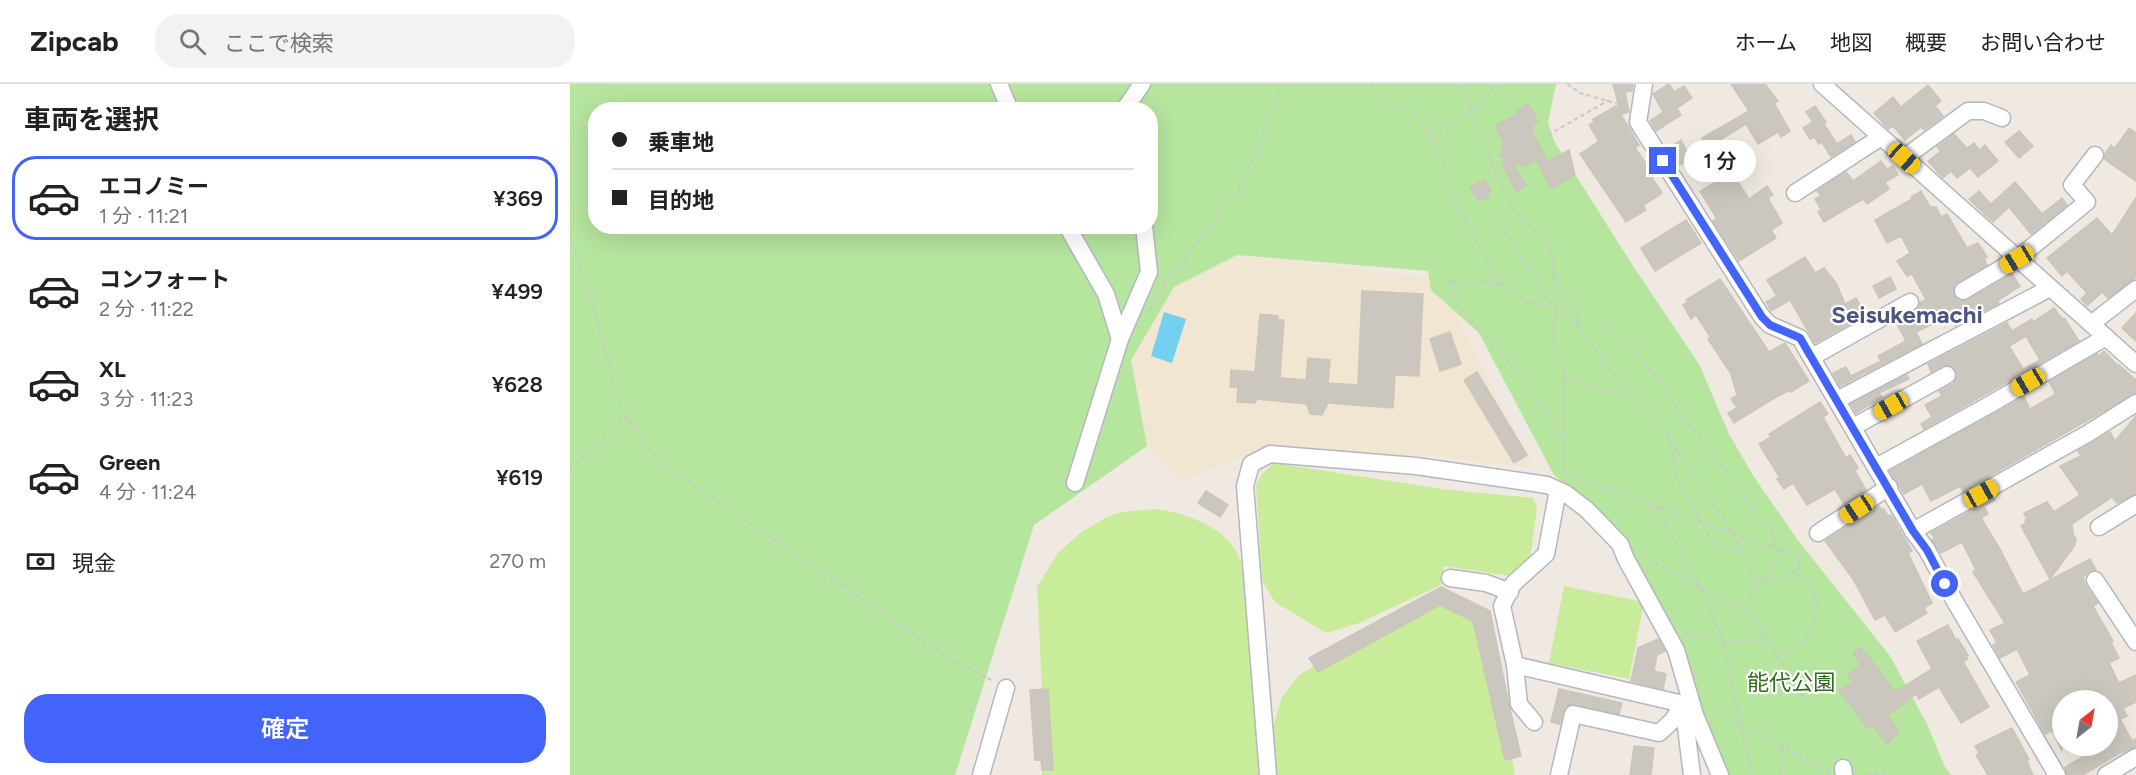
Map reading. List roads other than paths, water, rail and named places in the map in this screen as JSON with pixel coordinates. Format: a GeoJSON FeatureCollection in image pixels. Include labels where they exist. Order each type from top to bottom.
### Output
{"type":"FeatureCollection","features":[{"type":"Feature","properties":{"kind":"street"},"geometry":{"type":"LineString","coordinates":[[999,84],[1007,102]]}},
{"type":"Feature","properties":{"kind":"street"},"geometry":{"type":"LineString","coordinates":[[1130,102],[1142,84]]}},
{"type":"Feature","properties":{"kind":"street"},"geometry":{"type":"LineString","coordinates":[[1644,84],[1638,122],[1762,317],[1770,325],[1800,338],[1913,531],[1927,550],[2056,775]]}},
{"type":"Feature","properties":{"kind":"street"},"geometry":{"type":"LineString","coordinates":[[1822,84],[2136,364]]}},
{"type":"Feature","properties":{"kind":"street"},"geometry":{"type":"LineString","coordinates":[[1904,158],[1968,111],[1984,111],[2002,118]]}},
{"type":"Feature","properties":{"kind":"street"},"geometry":{"type":"LineString","coordinates":[[1795,193],[1881,137]]}},
{"type":"Feature","properties":{"kind":"street"},"geometry":{"type":"LineString","coordinates":[[1963,291],[2017,259],[2087,202],[2072,185],[2095,155]]}},
{"type":"Feature","properties":{"kind":"street"},"geometry":{"type":"LineString","coordinates":[[1072,234],[1106,294],[1120,339]]}},
{"type":"Feature","properties":{"kind":"street"},"geometry":{"type":"LineString","coordinates":[[1075,483],[1120,339],[1149,272],[1145,234]]}},
{"type":"Feature","properties":{"kind":"street"},"geometry":{"type":"LineString","coordinates":[[1837,400],[2050,288]]}},
{"type":"Feature","properties":{"kind":"street"},"geometry":{"type":"LineString","coordinates":[[2091,324],[2136,289]]}},
{"type":"Feature","properties":{"kind":"street"},"geometry":{"type":"LineString","coordinates":[[1812,357],[1910,302]]}},
{"type":"Feature","properties":{"kind":"street"},"geometry":{"type":"LineString","coordinates":[[1876,467],[2106,337]]}},
{"type":"Feature","properties":{"kind":"street"},"geometry":{"type":"LineString","coordinates":[[1853,427],[1947,375]]}},
{"type":"Feature","properties":{"kind":"street"},"geometry":{"type":"LineString","coordinates":[[1913,531],[2087,434],[2136,404]]}},
{"type":"Feature","properties":{"kind":"street"},"geometry":{"type":"LineString","coordinates":[[1268,775],[1245,486],[1251,464],[1270,454],[1281,454],[1416,466],[1547,485],[1561,482]]}},
{"type":"Feature","properties":{"kind":"street"},"geometry":{"type":"LineString","coordinates":[[1561,482],[1565,493],[1586,509],[1620,544],[1626,560],[1639,579],[1664,631],[1676,650],[1689,710],[1692,775]]}},
{"type":"Feature","properties":{"kind":"street"},"geometry":{"type":"LineString","coordinates":[[1534,722],[1519,704],[1515,665],[1502,606],[1514,584],[1546,554],[1561,482]]}},
{"type":"Feature","properties":{"kind":"street"},"geometry":{"type":"LineString","coordinates":[[1818,533],[1889,487]]}},
{"type":"Feature","properties":{"kind":"street"},"geometry":{"type":"LineString","coordinates":[[2099,527],[2136,504]]}},
{"type":"Feature","properties":{"kind":"street"},"geometry":{"type":"LineString","coordinates":[[1450,578],[1486,583],[1510,592]]}},
{"type":"Feature","properties":{"kind":"street"},"geometry":{"type":"LineString","coordinates":[[2095,580],[2136,642]]}},
{"type":"Feature","properties":{"kind":"street"},"geometry":{"type":"LineString","coordinates":[[1515,665],[1689,710]]}},
{"type":"Feature","properties":{"kind":"street"},"geometry":{"type":"LineString","coordinates":[[981,775],[1006,688]]}},
{"type":"Feature","properties":{"kind":"street"},"geometry":{"type":"LineString","coordinates":[[1559,775],[1574,714],[1659,733],[1671,721],[1689,710]]}},
{"type":"Feature","properties":{"kind":"street"},"geometry":{"type":"LineString","coordinates":[[1689,710],[1720,775]]}},
{"type":"Feature","properties":{"kind":"street"},"geometry":{"type":"LineString","coordinates":[[2106,775],[2136,757]]}},
{"type":"Feature","properties":{"kind":"water"},"geometry":{"type":"Polygon","coordinates":[[[1164,312],[1186,319],[1172,363],[1151,356],[1164,312]]]}},
{"type":"Feature","properties":{"kind":"district","name":"Seisukemachi"},"geometry":{"type":"Point","coordinates":[1907,315]}},
{"type":"Feature","properties":{"kind":"park label","name":"能代公園"},"geometry":{"type":"Point","coordinates":[1791,682]}}]}
